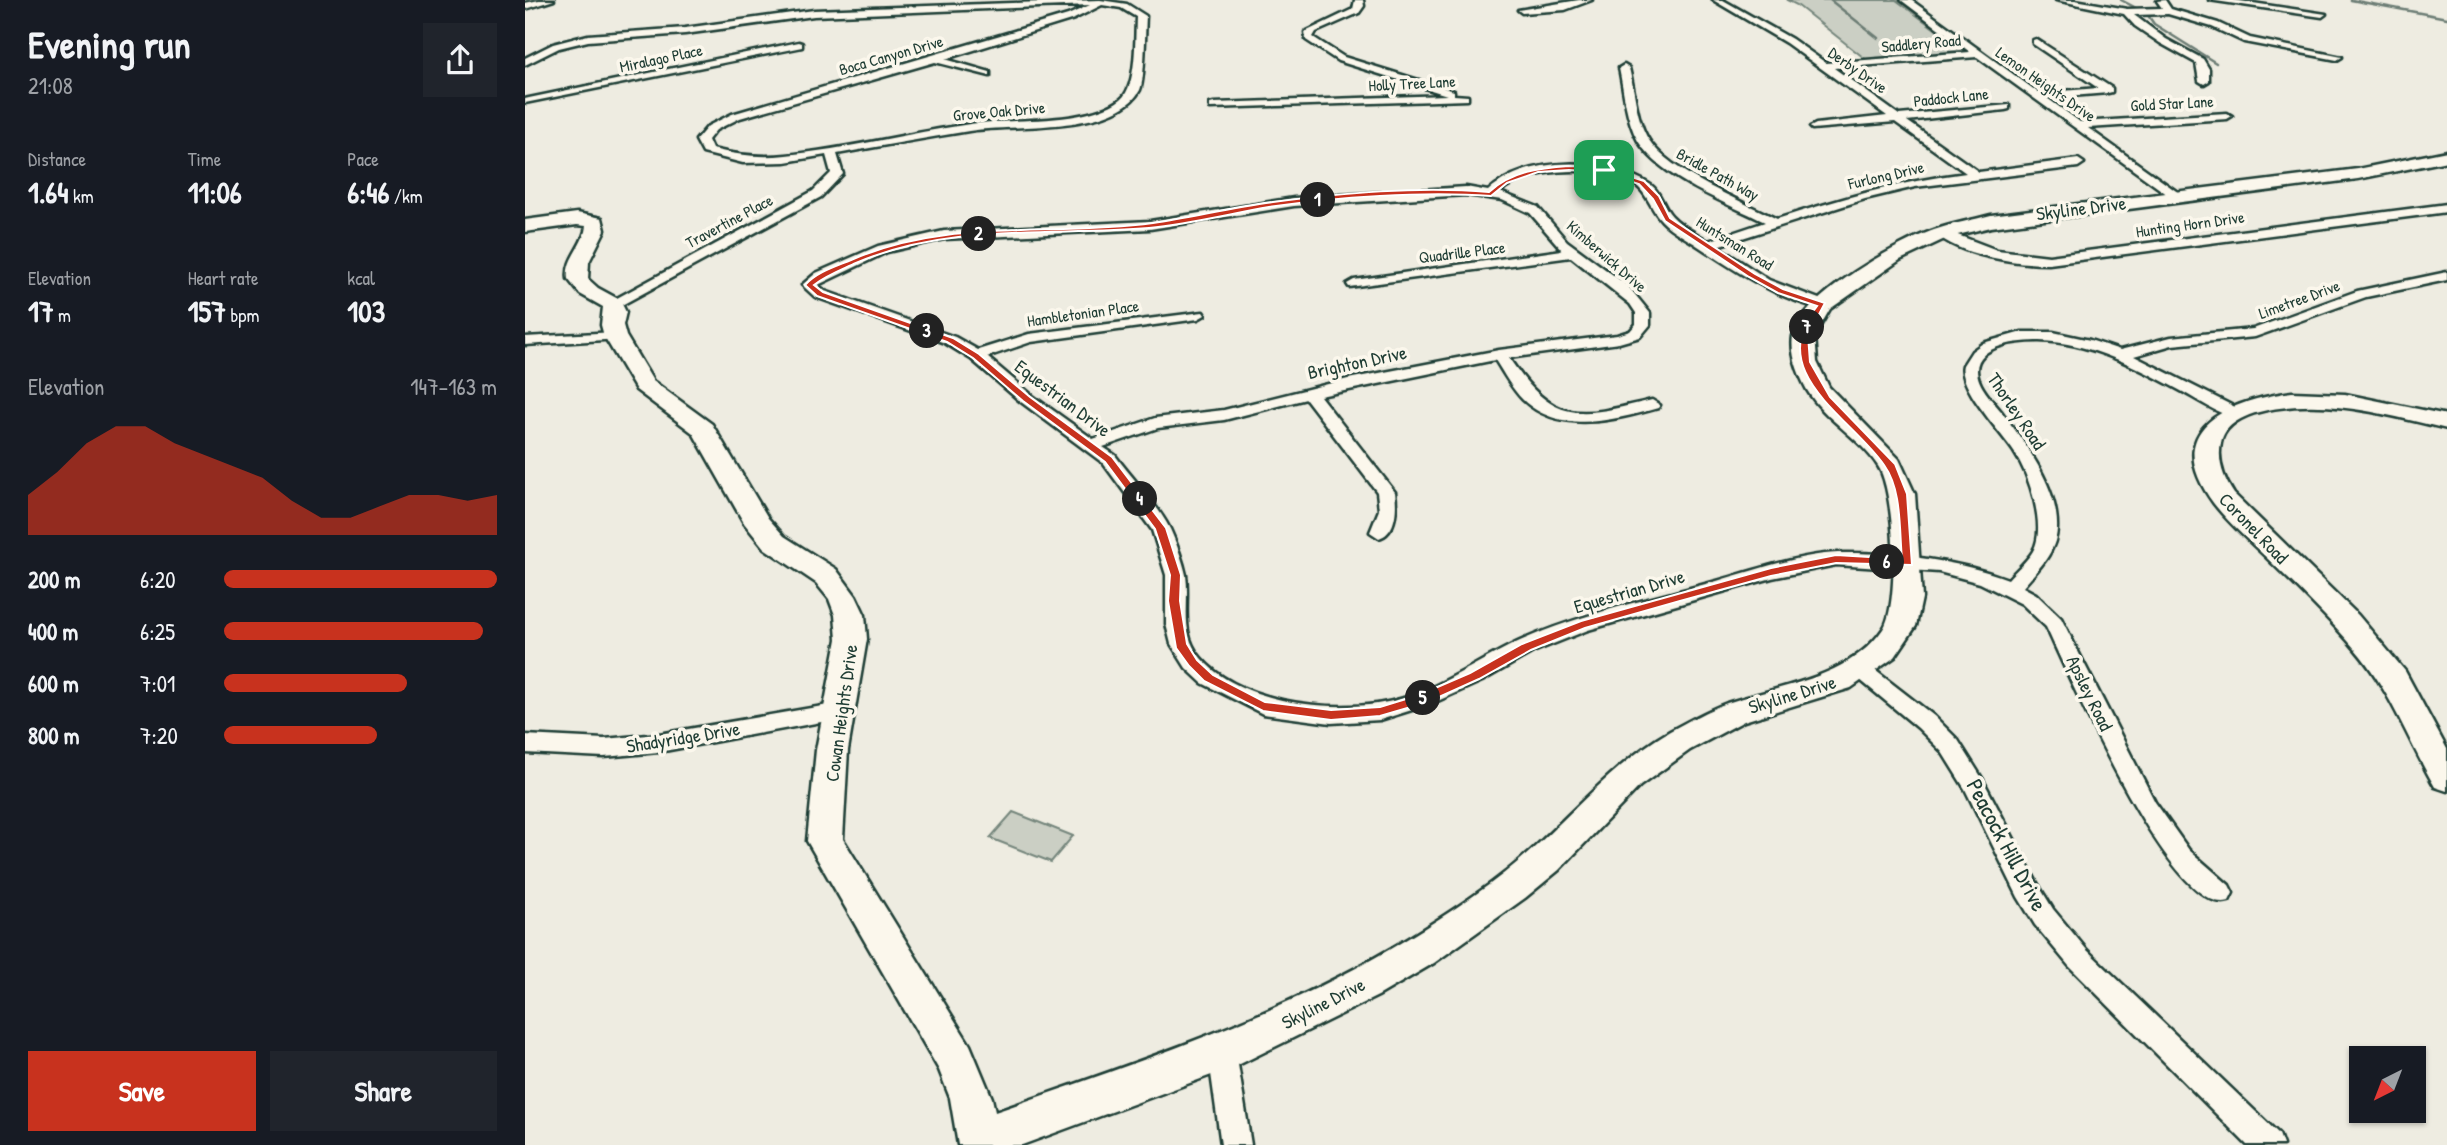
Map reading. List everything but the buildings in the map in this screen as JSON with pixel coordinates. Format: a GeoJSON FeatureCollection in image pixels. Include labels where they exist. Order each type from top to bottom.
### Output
{"type":"FeatureCollection","features":[{"type":"Feature","properties":{"kind":"street"},"geometry":{"type":"LineString","coordinates":[[525,6],[549,0]]}},
{"type":"Feature","properties":{"kind":"street","name":"Holly Tree Lane"},"geometry":{"type":"LineString","coordinates":[[1214,106],[1464,98],[1341,59],[1309,38],[1308,34],[1313,30],[1356,11],[1360,6],[1359,0]]}},
{"type":"Feature","properties":{"kind":"street"},"geometry":{"type":"LineString","coordinates":[[1522,10],[1565,7],[1588,0]]}},
{"type":"Feature","properties":{"kind":"street","name":"Derby Drive"},"geometry":{"type":"LineString","coordinates":[[1717,0],[1755,20],[1826,66],[1975,174]]}},
{"type":"Feature","properties":{"kind":"street"},"geometry":{"type":"LineString","coordinates":[[2060,0],[2127,12],[2168,11],[2215,25],[2247,40],[2337,57]]}},
{"type":"Feature","properties":{"kind":"street"},"geometry":{"type":"LineString","coordinates":[[2161,0],[2168,11]]}},
{"type":"Feature","properties":{"kind":"street"},"geometry":{"type":"LineString","coordinates":[[2213,0],[2322,14]]}},
{"type":"Feature","properties":{"kind":"street","name":"Lemon Heights Drive"},"geometry":{"type":"LineString","coordinates":[[1909,1],[1977,54],[2175,196]]}},
{"type":"Feature","properties":{"kind":"street"},"geometry":{"type":"LineString","coordinates":[[525,62],[556,46],[587,38],[685,30],[814,13],[1100,2],[1126,6],[1141,2]]}},
{"type":"Feature","properties":{"kind":"street","name":"Boca Canyon Drive"},"geometry":{"type":"LineString","coordinates":[[703,146],[705,134],[736,116],[936,59],[1070,17],[1100,2]]}},
{"type":"Feature","properties":{"kind":"street","name":"Grove Oak Drive"},"geometry":{"type":"LineString","coordinates":[[703,146],[707,151],[728,158],[755,160],[831,152],[972,127],[1069,120],[1116,106],[1133,94],[1136,88],[1141,16],[1126,6]]}},
{"type":"Feature","properties":{"kind":"street"},"geometry":{"type":"LineString","coordinates":[[2127,12],[2138,24],[2163,41],[2200,61],[2204,80]]}},
{"type":"Feature","properties":{"kind":"street"},"geometry":{"type":"LineString","coordinates":[[2036,42],[2108,90],[2037,96]]}},
{"type":"Feature","properties":{"kind":"street","name":"Miralago Place"},"geometry":{"type":"LineString","coordinates":[[528,104],[799,45]]}},
{"type":"Feature","properties":{"kind":"street","name":"Saddlery Road"},"geometry":{"type":"LineString","coordinates":[[1826,66],[1977,54]]}},
{"type":"Feature","properties":{"kind":"street"},"geometry":{"type":"LineString","coordinates":[[936,59],[986,74]]}},
{"type":"Feature","properties":{"kind":"street","name":"Bridle Path Way"},"geometry":{"type":"LineString","coordinates":[[1624,68],[1644,140],[1655,155],[1684,175],[1776,223]]}},
{"type":"Feature","properties":{"kind":"street","name":"Paddock Lane"},"geometry":{"type":"LineString","coordinates":[[1816,127],[2005,107]]}},
{"type":"Feature","properties":{"kind":"street","name":"Gold Star Lane"},"geometry":{"type":"LineString","coordinates":[[2077,125],[2227,116]]}},
{"type":"Feature","properties":{"kind":"street","name":"Travertine Place"},"geometry":{"type":"LineString","coordinates":[[613,304],[817,194],[837,174],[831,152]]}},
{"type":"Feature","properties":{"kind":"street","name":"Skyline Drive"},"geometry":{"type":"LineString","coordinates":[[980,1142],[1222,1052],[1299,1017],[1381,974],[1473,916],[1546,859],[1628,777],[1679,741],[1733,713],[1825,686],[1860,668],[1884,650],[1901,626],[1908,598],[1902,494],[1893,471],[1876,448],[1826,398],[1806,362],[1804,335],[1811,318],[1822,305],[1893,256],[1942,233],[2017,216],[2358,174],[2447,156]]}},
{"type":"Feature","properties":{"kind":"street","name":"Furlong Drive"},"geometry":{"type":"LineString","coordinates":[[1707,245],[1861,196],[1915,183],[2078,163]]}},
{"type":"Feature","properties":{"kind":"street","name":"Huntsman Road"},"geometry":{"type":"LineString","coordinates":[[1491,194],[1504,182],[1537,170],[1587,168],[1618,173],[1635,179],[1650,190],[1667,219],[1764,282],[1822,305]]}},
{"type":"Feature","properties":{"kind":"street","name":"Equestrian Drive"},"geometry":{"type":"LineString","coordinates":[[1491,194],[1453,191],[1319,200],[1150,225],[944,235],[883,248],[821,276],[809,285],[820,294],[950,340],[976,356],[1027,399],[1092,444],[1109,460],[1161,528],[1176,575],[1176,624],[1181,645],[1193,663],[1209,678],[1263,706],[1331,715],[1380,712],[1423,698],[1475,676],[1527,647],[1581,625],[1771,572],[1836,559],[1908,563]]}},
{"type":"Feature","properties":{"kind":"street","name":"Kimberwick Drive"},"geometry":{"type":"LineString","coordinates":[[1491,194],[1520,202],[1534,210],[1555,237],[1635,300],[1643,313],[1643,325],[1635,334]]}},
{"type":"Feature","properties":{"kind":"street","name":"Hunting Horn Drive"},"geometry":{"type":"LineString","coordinates":[[1942,233],[1994,254],[2049,260],[2447,208]]}},
{"type":"Feature","properties":{"kind":"street"},"geometry":{"type":"LineString","coordinates":[[525,226],[577,219],[594,222],[595,229],[580,260],[577,275],[582,285],[613,304]]}},
{"type":"Feature","properties":{"kind":"street","name":"Quadrille Place"},"geometry":{"type":"LineString","coordinates":[[1354,284],[1573,253]]}},
{"type":"Feature","properties":{"kind":"street","name":"Limetree Drive"},"geometry":{"type":"LineString","coordinates":[[2121,355],[2171,341],[2255,333],[2363,294],[2447,276]]}},
{"type":"Feature","properties":{"kind":"street","name":"Cowan Heights Drive"},"geometry":{"type":"LineString","coordinates":[[613,304],[615,312],[612,325],[615,336],[652,393],[695,420],[703,429],[757,523],[774,542],[826,576],[842,596],[850,615],[852,639],[832,750],[825,841],[955,1059],[971,1098],[980,1142]]}},
{"type":"Feature","properties":{"kind":"street","name":"Hambletonian Place"},"geometry":{"type":"LineString","coordinates":[[976,356],[1029,338],[1198,315]]}},
{"type":"Feature","properties":{"kind":"street","name":"Brighton Drive"},"geometry":{"type":"LineString","coordinates":[[1092,444],[1155,423],[1224,415],[1310,393],[1499,355],[1619,339],[1635,334]]}},
{"type":"Feature","properties":{"kind":"street"},"geometry":{"type":"LineString","coordinates":[[525,341],[615,336]]}},
{"type":"Feature","properties":{"kind":"street","name":"Thorley Road"},"geometry":{"type":"LineString","coordinates":[[2011,588],[2043,551],[2047,528],[2045,506],[2025,455],[1972,383],[1970,363],[1977,353],[1999,342],[2033,337],[2070,340],[2121,355],[2235,413]]}},
{"type":"Feature","properties":{"kind":"street"},"geometry":{"type":"LineString","coordinates":[[1499,355],[1528,397],[1559,413],[1598,418],[1652,405]]}},
{"type":"Feature","properties":{"kind":"street"},"geometry":{"type":"LineString","coordinates":[[1310,393],[1386,492],[1388,510],[1379,532]]}},
{"type":"Feature","properties":{"kind":"street","name":"Coronel Road"},"geometry":{"type":"LineString","coordinates":[[2447,422],[2376,406],[2330,400],[2276,402],[2235,413],[2222,420],[2210,437],[2207,453],[2208,469],[2215,486],[2240,516],[2355,629],[2387,667],[2405,695],[2447,778]]}},
{"type":"Feature","properties":{"kind":"street","name":"Apsley Road"},"geometry":{"type":"LineString","coordinates":[[1908,563],[1962,571],[2011,588],[2036,605],[2054,623],[2147,808],[2180,857],[2220,893]]}},
{"type":"Feature","properties":{"kind":"street","name":"Peacock Hill Drive"},"geometry":{"type":"LineString","coordinates":[[1860,668],[1926,722],[1950,746],[1975,784],[2027,890],[2044,917],[2078,958],[2268,1145]]}},
{"type":"Feature","properties":{"kind":"street","name":"Shadyridge Drive"},"geometry":{"type":"LineString","coordinates":[[525,744],[604,748],[659,743],[840,711]]}},
{"type":"Feature","properties":{"kind":"street"},"geometry":{"type":"LineString","coordinates":[[1222,1052],[1236,1145]]}},
{"type":"Feature","properties":{"kind":"shaded area"},"geometry":{"type":"Polygon","coordinates":[[[1787,0],[1896,0],[1966,52],[1868,61],[1787,0]]]}},
{"type":"Feature","properties":{"kind":"shaded area"},"geometry":{"type":"Polygon","coordinates":[[[1013,812],[1073,836],[1051,862],[990,838],[1013,812]]]}},
{"type":"Feature","properties":{"kind":"waterway"},"geometry":{"type":"LineString","coordinates":[[1830,0],[1878,38]]}},
{"type":"Feature","properties":{"kind":"waterway"},"geometry":{"type":"LineString","coordinates":[[2121,0],[2142,11]]}},
{"type":"Feature","properties":{"kind":"waterway"},"geometry":{"type":"LineString","coordinates":[[2351,0],[2447,18]]}},
{"type":"Feature","properties":{"kind":"waterway"},"geometry":{"type":"LineString","coordinates":[[2147,14],[2154,24],[2216,63]]}},
{"type":"Feature","properties":{"kind":"route"},"geometry":{"type":"LineString","coordinates":[[1537,170],[1604,170],[1628,176],[1641,183],[1656,198],[1667,219],[1752,275],[1780,291],[1822,305],[1806,327],[1806,362],[1819,390],[1890,464],[1902,494],[1908,563],[1836,559],[1771,572],[1581,625],[1527,647],[1475,676],[1423,698],[1380,712],[1331,715],[1263,706],[1209,678],[1193,663],[1181,645],[1174,601],[1176,575],[1161,528],[1109,460],[1092,444],[1002,380],[976,356],[950,340],[883,314],[820,294],[809,285],[821,276],[883,248],[944,235],[1150,225],[1250,208],[1332,199],[1453,191],[1491,194],[1504,182],[1537,170]]}}]}
